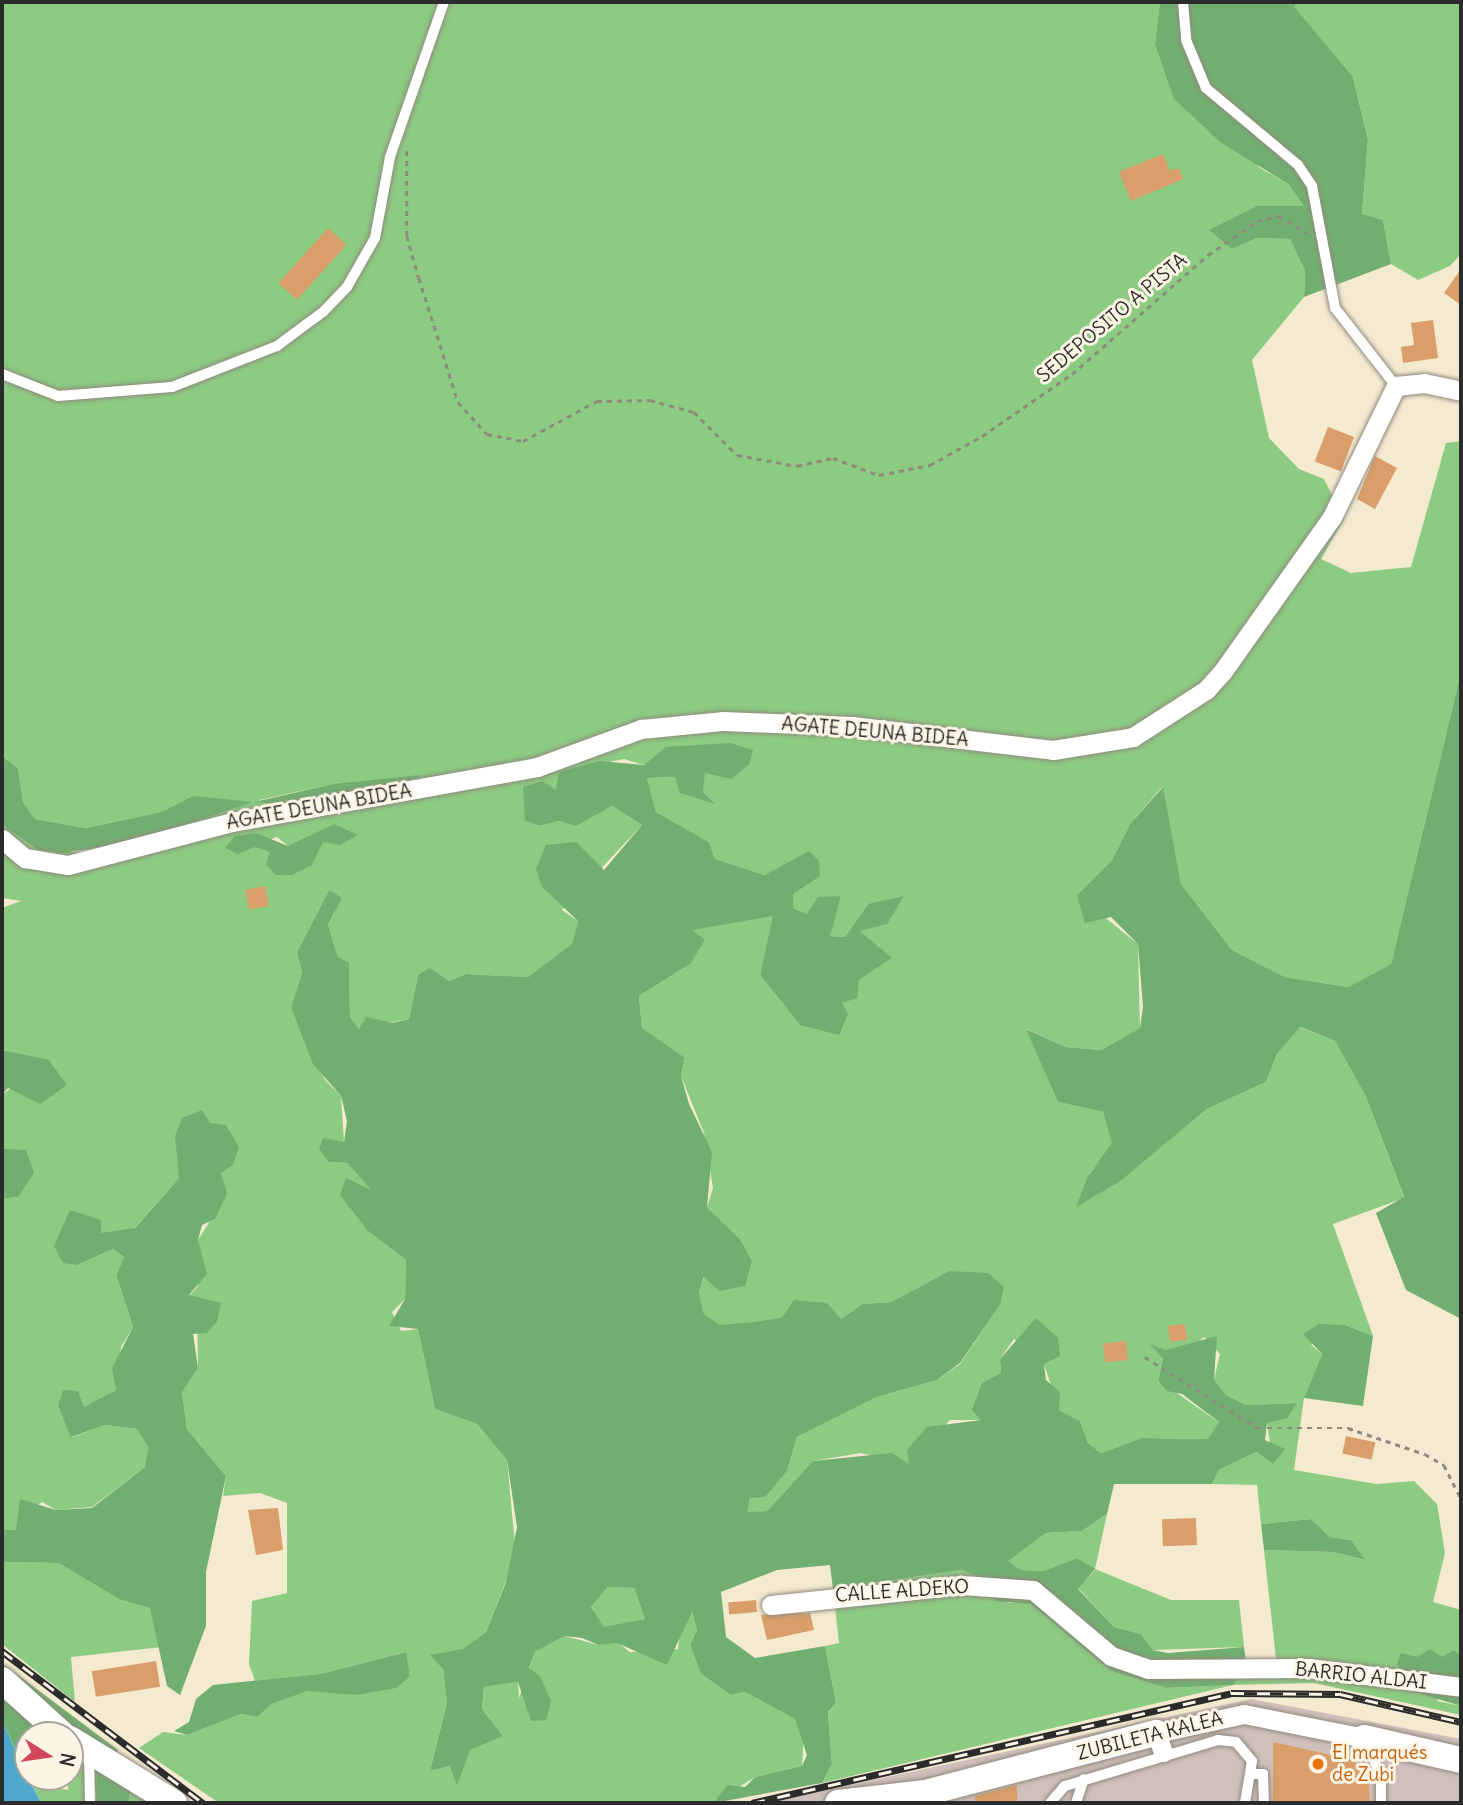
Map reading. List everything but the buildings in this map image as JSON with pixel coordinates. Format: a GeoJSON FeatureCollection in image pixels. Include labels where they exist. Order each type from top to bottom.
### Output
{"type":"FeatureCollection","features":[{"type":"Feature","properties":{"kind":"street"},"geometry":{"type":"LineString","coordinates":[[1396,386],[1424,383],[1461,391]]}},
{"type":"Feature","properties":{"kind":"street","name":"AGATE DEUNA BIDEA"},"geometry":{"type":"LineString","coordinates":[[2,839],[25,858],[68,865],[232,821],[537,767],[641,729],[709,722],[852,726],[1053,750],[1133,737],[1206,690],[1228,664],[1332,517],[1396,386]]}},
{"type":"Feature","properties":{"kind":"street","name":"CALLE ALDEKO"},"geometry":{"type":"LineString","coordinates":[[771,1605],[962,1585],[1033,1590],[1111,1656],[1148,1670],[1260,1669]]}},
{"type":"Feature","properties":{"kind":"street","name":"BARRIO ALDAI"},"geometry":{"type":"LineString","coordinates":[[1260,1669],[1309,1668],[1461,1687]]}},
{"type":"Feature","properties":{"kind":"street"},"geometry":{"type":"LineString","coordinates":[[2,1681],[47,1721]]}},
{"type":"Feature","properties":{"kind":"street","name":"ZUBILETA KALEA"},"geometry":{"type":"LineString","coordinates":[[838,1803],[925,1793],[1159,1743],[1244,1714],[1461,1760]]}},
{"type":"Feature","properties":{"kind":"street"},"geometry":{"type":"LineString","coordinates":[[84,1748],[174,1803]]}},
{"type":"Feature","properties":{"kind":"lane"},"geometry":{"type":"LineString","coordinates":[[2,374],[58,396],[172,387],[277,346],[323,312],[347,287],[375,238],[390,157],[443,2]]}},
{"type":"Feature","properties":{"kind":"lane"},"geometry":{"type":"LineString","coordinates":[[1182,2],[1186,40],[1206,88],[1298,165],[1312,186],[1335,307],[1396,386]]}},
{"type":"Feature","properties":{"kind":"lane"},"geometry":{"type":"LineString","coordinates":[[1364,1738],[1377,1760],[1381,1803]]}},
{"type":"Feature","properties":{"kind":"lane"},"geometry":{"type":"LineString","coordinates":[[1050,1803],[1065,1786],[1159,1743],[1218,1740],[1236,1742],[1247,1750],[1252,1774],[1245,1803]]}},
{"type":"Feature","properties":{"kind":"lane"},"geometry":{"type":"LineString","coordinates":[[84,1769],[90,1803]]}},
{"type":"Feature","properties":{"kind":"lane"},"geometry":{"type":"LineString","coordinates":[[1252,1774],[1263,1774],[1264,1803]]}},
{"type":"Feature","properties":{"kind":"lane"},"geometry":{"type":"LineString","coordinates":[[1076,1803],[1084,1779]]}},
{"type":"Feature","properties":{"kind":"path","name":"SEDEPOSITO A PISTA"},"geometry":{"type":"LineString","coordinates":[[407,147],[407,236],[458,402],[487,434],[523,441],[597,401],[650,400],[694,412],[737,455],[761,463],[797,466],[833,458],[878,475],[930,465],[1072,374],[1257,221],[1279,216],[1305,230],[1326,259]]}},
{"type":"Feature","properties":{"kind":"path"},"geometry":{"type":"LineString","coordinates":[[1145,1357],[1257,1428],[1348,1428],[1425,1454],[1444,1465],[1461,1499]]}},
{"type":"Feature","properties":{"kind":"shaded area"},"geometry":{"type":"Polygon","coordinates":[[[1251,1699],[1461,1739],[1461,1803],[766,1803],[1251,1699]]]}},
{"type":"Feature","properties":{"kind":"green space"},"geometry":{"type":"Polygon","coordinates":[[[2,2],[1160,2],[1155,44],[1260,168],[1288,184],[1305,207],[1232,249],[1257,238],[1290,239],[1305,271],[1304,297],[1252,360],[1269,438],[1299,469],[1324,479],[1344,519],[1321,559],[1351,573],[1411,567],[1446,443],[1461,441],[1461,672],[1391,964],[1348,987],[1285,977],[1232,950],[1181,884],[1162,787],[1130,824],[1112,860],[1077,895],[1138,944],[1140,1028],[1101,1050],[1066,1047],[1027,1029],[1058,1102],[1103,1112],[1113,1144],[1088,1175],[1151,1155],[1207,1109],[1266,1082],[1277,1054],[1299,1027],[1335,1041],[1366,1097],[1404,1198],[1333,1224],[1373,1336],[1345,1325],[1311,1345],[1322,1354],[1304,1398],[1294,1470],[1376,1484],[1414,1481],[1437,1504],[1445,1553],[1433,1602],[1461,1610],[1461,1655],[1454,1650],[1437,1701],[1461,1706],[1461,1715],[1314,1683],[1233,1685],[822,1783],[832,1764],[828,1712],[836,1703],[825,1646],[839,1643],[833,1589],[961,1570],[980,1577],[1008,1603],[1031,1603],[1111,1671],[1166,1688],[1232,1685],[1246,1662],[1276,1659],[1264,1550],[1333,1552],[1364,1560],[1351,1540],[1330,1537],[1311,1519],[1261,1524],[1257,1485],[1212,1484],[1219,1470],[1256,1452],[1273,1464],[1267,1423],[1296,1403],[1246,1405],[1226,1395],[1214,1379],[1220,1354],[1204,1337],[1194,1346],[1166,1350],[1152,1345],[1163,1359],[1158,1380],[1220,1423],[1209,1439],[1141,1438],[1101,1453],[1088,1443],[1080,1421],[1059,1410],[1044,1364],[1014,1339],[1000,1359],[1001,1373],[982,1420],[950,1420],[910,1465],[861,1453],[813,1461],[767,1511],[748,1513],[750,1498],[787,1471],[797,1437],[877,1397],[937,1380],[960,1364],[1000,1305],[949,1271],[891,1302],[862,1304],[841,1319],[720,1326],[704,1314],[699,1292],[705,1276],[752,1261],[740,1239],[707,1207],[713,1188],[704,1133],[681,1076],[685,1059],[642,1028],[639,996],[690,964],[691,930],[750,917],[774,916],[760,975],[800,1025],[842,1003],[859,980],[891,958],[860,931],[868,904],[845,937],[829,936],[841,896],[807,914],[793,908],[788,866],[765,875],[715,859],[709,842],[656,812],[647,778],[675,777],[715,803],[703,792],[696,747],[665,747],[644,765],[624,759],[584,767],[556,791],[528,802],[525,821],[540,826],[559,821],[576,825],[612,806],[642,825],[562,910],[578,921],[573,944],[528,977],[466,974],[449,981],[418,975],[409,1019],[359,1029],[350,1017],[349,964],[338,957],[328,925],[335,912],[329,890],[297,952],[302,973],[291,1007],[325,1080],[341,1096],[344,1142],[335,1141],[329,1162],[347,1163],[372,1191],[361,1190],[368,1231],[406,1260],[405,1299],[392,1312],[401,1331],[418,1329],[435,1409],[477,1424],[507,1460],[516,1555],[486,1632],[443,1669],[447,1703],[430,1771],[451,1766],[457,1785],[470,1749],[503,1736],[482,1709],[484,1687],[518,1682],[519,1698],[535,1652],[565,1636],[599,1645],[617,1642],[630,1652],[678,1649],[681,1624],[692,1612],[697,1630],[690,1645],[701,1674],[731,1695],[745,1692],[795,1719],[804,1733],[802,1766],[755,1777],[714,1803],[219,1803],[139,1748],[163,1732],[187,1735],[241,1714],[257,1717],[272,1704],[308,1691],[410,1676],[405,1652],[320,1674],[255,1681],[249,1664],[252,1601],[287,1593],[287,1503],[260,1493],[223,1496],[226,1476],[187,1429],[182,1391],[198,1368],[197,1301],[189,1296],[198,1286],[198,1240],[227,1194],[179,1178],[130,1233],[101,1233],[71,1210],[64,1225],[77,1265],[113,1249],[124,1257],[116,1275],[133,1327],[121,1347],[116,1390],[84,1408],[58,1406],[72,1437],[105,1425],[137,1429],[148,1447],[145,1467],[92,1507],[56,1510],[42,1502],[20,1518],[16,1530],[2,1530],[2,1199],[18,1197],[2,1149],[2,1095],[48,1059],[2,1050],[2,908],[21,901],[2,898],[2,825],[38,850],[90,853],[193,796],[161,812],[86,828],[35,819],[23,802],[18,768],[2,756],[2,2]],[[333,784],[259,800],[259,801],[315,805],[333,784]],[[325,833],[288,846],[277,837],[254,846],[312,865],[325,833]]]}},
{"type":"Feature","properties":{"kind":"green space"},"geometry":{"type":"Polygon","coordinates":[[[1160,2],[1298,2],[1294,7],[1353,77],[1368,140],[1362,214],[1383,220],[1391,264],[1304,297],[1305,271],[1290,239],[1257,238],[1232,249],[1209,230],[1257,206],[1304,206],[1288,184],[1220,142],[1174,99],[1155,44],[1160,2]]]}},
{"type":"Feature","properties":{"kind":"green space"},"geometry":{"type":"Polygon","coordinates":[[[1298,2],[1461,2],[1461,254],[1450,266],[1418,280],[1391,264],[1383,220],[1362,215],[1368,140],[1353,77],[1293,7],[1298,2]]]}},
{"type":"Feature","properties":{"kind":"green space"},"geometry":{"type":"Polygon","coordinates":[[[1461,672],[1461,1319],[1406,1290],[1376,1213],[1404,1197],[1366,1097],[1335,1041],[1300,1027],[1277,1054],[1266,1082],[1207,1109],[1119,1182],[1076,1207],[1088,1176],[1112,1143],[1103,1112],[1058,1102],[1026,1029],[1066,1047],[1101,1050],[1140,1028],[1143,1007],[1138,944],[1111,917],[1085,923],[1077,895],[1112,860],[1130,824],[1163,787],[1181,884],[1232,950],[1285,977],[1348,987],[1391,964],[1461,672]]]}},
{"type":"Feature","properties":{"kind":"green space"},"geometry":{"type":"Polygon","coordinates":[[[730,743],[753,750],[749,765],[731,779],[705,773],[703,792],[716,804],[680,793],[675,777],[647,778],[656,812],[709,842],[715,859],[765,875],[809,851],[819,861],[820,876],[793,894],[793,908],[807,914],[818,897],[841,896],[830,936],[845,937],[868,904],[904,896],[887,924],[860,931],[892,958],[859,980],[857,998],[842,1003],[848,1014],[839,1035],[800,1025],[760,975],[773,916],[692,930],[705,940],[690,964],[639,996],[642,1028],[685,1058],[681,1076],[689,1104],[712,1152],[707,1207],[740,1239],[752,1261],[745,1286],[719,1291],[704,1277],[699,1292],[704,1314],[720,1325],[782,1318],[794,1300],[827,1303],[841,1319],[862,1304],[891,1302],[949,1271],[988,1273],[1004,1287],[1000,1305],[960,1363],[937,1380],[877,1397],[797,1437],[787,1471],[765,1497],[750,1498],[748,1512],[767,1511],[813,1461],[892,1453],[909,1464],[907,1450],[927,1427],[981,1420],[972,1410],[982,1383],[1001,1373],[1000,1359],[1036,1318],[1058,1338],[1060,1356],[1044,1364],[1046,1380],[1060,1392],[1059,1410],[1080,1421],[1088,1443],[1101,1453],[1141,1438],[1208,1439],[1219,1422],[1182,1394],[1167,1391],[1158,1380],[1163,1359],[1150,1344],[1166,1350],[1217,1336],[1214,1379],[1226,1395],[1246,1405],[1297,1403],[1287,1418],[1267,1423],[1265,1440],[1285,1449],[1273,1464],[1256,1452],[1219,1470],[1212,1484],[1114,1484],[1107,1514],[1082,1531],[1046,1533],[1008,1561],[1021,1570],[1043,1571],[1077,1558],[1095,1569],[1078,1589],[1114,1627],[1141,1634],[1153,1650],[1168,1653],[1244,1647],[1246,1662],[1233,1685],[1166,1688],[1111,1671],[1031,1604],[995,1601],[980,1577],[961,1570],[833,1589],[830,1565],[777,1570],[721,1592],[726,1637],[755,1658],[825,1646],[836,1703],[828,1712],[832,1764],[822,1783],[714,1803],[727,1785],[745,1787],[755,1777],[802,1766],[807,1755],[795,1719],[745,1692],[731,1695],[701,1674],[690,1645],[697,1630],[692,1612],[667,1665],[617,1643],[599,1645],[582,1638],[565,1636],[535,1652],[529,1668],[540,1676],[551,1701],[546,1720],[531,1721],[518,1682],[484,1687],[482,1709],[503,1736],[470,1750],[457,1786],[450,1766],[430,1771],[447,1703],[443,1669],[430,1655],[463,1649],[486,1632],[506,1582],[517,1527],[507,1460],[477,1424],[435,1409],[418,1329],[389,1326],[405,1299],[406,1260],[368,1231],[340,1195],[346,1178],[371,1190],[347,1163],[329,1162],[319,1149],[323,1138],[344,1142],[347,1121],[341,1096],[313,1064],[291,1007],[302,973],[297,952],[329,890],[342,898],[328,925],[338,957],[349,963],[350,1017],[359,1029],[366,1017],[392,1023],[409,1019],[418,975],[430,968],[449,981],[466,974],[528,977],[572,944],[578,921],[542,887],[536,869],[546,845],[576,842],[604,870],[642,825],[612,806],[576,826],[559,821],[540,826],[525,821],[523,787],[542,781],[556,790],[559,772],[600,761],[644,765],[665,747],[730,743]],[[608,1587],[591,1607],[604,1627],[645,1619],[634,1588],[608,1587]]]}},
{"type":"Feature","properties":{"kind":"green space"},"geometry":{"type":"Polygon","coordinates":[[[2,756],[18,768],[23,802],[35,819],[86,828],[161,812],[193,796],[254,802],[333,784],[421,775],[401,788],[315,805],[253,802],[129,843],[63,853],[38,850],[2,825],[2,756]]]}},
{"type":"Feature","properties":{"kind":"green space"},"geometry":{"type":"Polygon","coordinates":[[[334,824],[358,835],[340,845],[323,842],[312,865],[292,875],[276,875],[266,864],[270,852],[255,847],[238,854],[225,848],[235,836],[256,833],[288,846],[334,824]]]}},
{"type":"Feature","properties":{"kind":"green space"},"geometry":{"type":"Polygon","coordinates":[[[2,1050],[48,1059],[67,1085],[40,1104],[8,1088],[2,1095],[2,1050]]]}},
{"type":"Feature","properties":{"kind":"green space"},"geometry":{"type":"Polygon","coordinates":[[[202,1110],[210,1123],[226,1125],[239,1147],[233,1165],[221,1173],[227,1194],[215,1219],[202,1225],[198,1240],[207,1274],[189,1295],[221,1303],[217,1322],[207,1333],[193,1334],[198,1368],[182,1392],[187,1429],[226,1476],[206,1572],[206,1626],[180,1695],[167,1686],[150,1608],[121,1600],[59,1563],[2,1562],[2,1530],[16,1530],[20,1499],[56,1510],[92,1508],[145,1467],[148,1447],[137,1429],[105,1425],[71,1437],[58,1406],[63,1390],[78,1391],[84,1407],[116,1390],[112,1368],[133,1327],[116,1275],[124,1257],[113,1249],[77,1265],[63,1263],[54,1246],[70,1210],[101,1220],[101,1233],[135,1228],[179,1178],[175,1136],[182,1118],[202,1110]]]}},
{"type":"Feature","properties":{"kind":"green space"},"geometry":{"type":"Polygon","coordinates":[[[2,1149],[26,1150],[34,1173],[18,1197],[2,1199],[2,1149]]]}},
{"type":"Feature","properties":{"kind":"green space"},"geometry":{"type":"Polygon","coordinates":[[[1319,1324],[1345,1325],[1373,1336],[1363,1406],[1304,1398],[1322,1354],[1303,1334],[1319,1324]]]}},
{"type":"Feature","properties":{"kind":"green space"},"geometry":{"type":"Polygon","coordinates":[[[1107,1514],[1095,1569],[1171,1600],[1239,1600],[1244,1647],[1153,1650],[1141,1634],[1114,1627],[1078,1588],[1095,1570],[1077,1558],[1043,1571],[1021,1570],[1007,1561],[1046,1533],[1082,1531],[1107,1514]]]}},
{"type":"Feature","properties":{"kind":"green space"},"geometry":{"type":"Polygon","coordinates":[[[1311,1519],[1330,1537],[1351,1540],[1365,1560],[1333,1552],[1264,1550],[1261,1524],[1311,1519]]]}},
{"type":"Feature","properties":{"kind":"green space"},"geometry":{"type":"Polygon","coordinates":[[[2,1562],[59,1563],[80,1570],[121,1600],[150,1608],[162,1647],[71,1657],[75,1702],[2,1644],[2,1562]]]}},
{"type":"Feature","properties":{"kind":"green space"},"geometry":{"type":"Polygon","coordinates":[[[608,1587],[634,1588],[645,1619],[604,1628],[591,1607],[608,1587]]]}},
{"type":"Feature","properties":{"kind":"green space"},"geometry":{"type":"Polygon","coordinates":[[[1430,1649],[1442,1657],[1454,1650],[1461,1655],[1461,1706],[1408,1690],[1397,1664],[1401,1653],[1417,1657],[1430,1649]]]}},
{"type":"Feature","properties":{"kind":"green space"},"geometry":{"type":"Polygon","coordinates":[[[406,1652],[410,1676],[396,1688],[356,1695],[308,1691],[272,1704],[257,1717],[241,1714],[187,1735],[174,1731],[189,1722],[196,1699],[213,1685],[320,1674],[406,1652]]]}},
{"type":"Feature","properties":{"kind":"green space"},"geometry":{"type":"Polygon","coordinates":[[[2,1663],[79,1721],[65,1721],[25,1692],[2,1663]]]}},
{"type":"Feature","properties":{"kind":"green space"},"geometry":{"type":"Polygon","coordinates":[[[2,1691],[32,1721],[14,1721],[14,1746],[2,1721],[2,1691]]]}},
{"type":"Feature","properties":{"kind":"green space"},"geometry":{"type":"Polygon","coordinates":[[[84,1724],[118,1750],[114,1757],[84,1735],[84,1724]]]}},
{"type":"Feature","properties":{"kind":"green space"},"geometry":{"type":"Polygon","coordinates":[[[84,1757],[164,1803],[129,1803],[130,1791],[94,1791],[96,1803],[41,1803],[35,1791],[84,1791],[84,1757]]]}},
{"type":"Feature","properties":{"kind":"green space"},"geometry":{"type":"Polygon","coordinates":[[[97,1770],[130,1791],[129,1803],[96,1803],[97,1770]]]}},
{"type":"Feature","properties":{"kind":"water"},"geometry":{"type":"Polygon","coordinates":[[[2,1721],[14,1747],[14,1791],[35,1791],[41,1803],[2,1803],[2,1721]]]}},
{"type":"Feature","properties":{"kind":"railway"},"geometry":{"type":"LineString","coordinates":[[2,1651],[203,1803]]}},
{"type":"Feature","properties":{"kind":"railway"},"geometry":{"type":"LineString","coordinates":[[752,1803],[1231,1693],[1340,1694],[1461,1722]]}},
{"type":"Feature","properties":{"kind":"place","name":"El marqués de Zubi"},"geometry":{"type":"Point","coordinates":[1318,1764]}}]}
